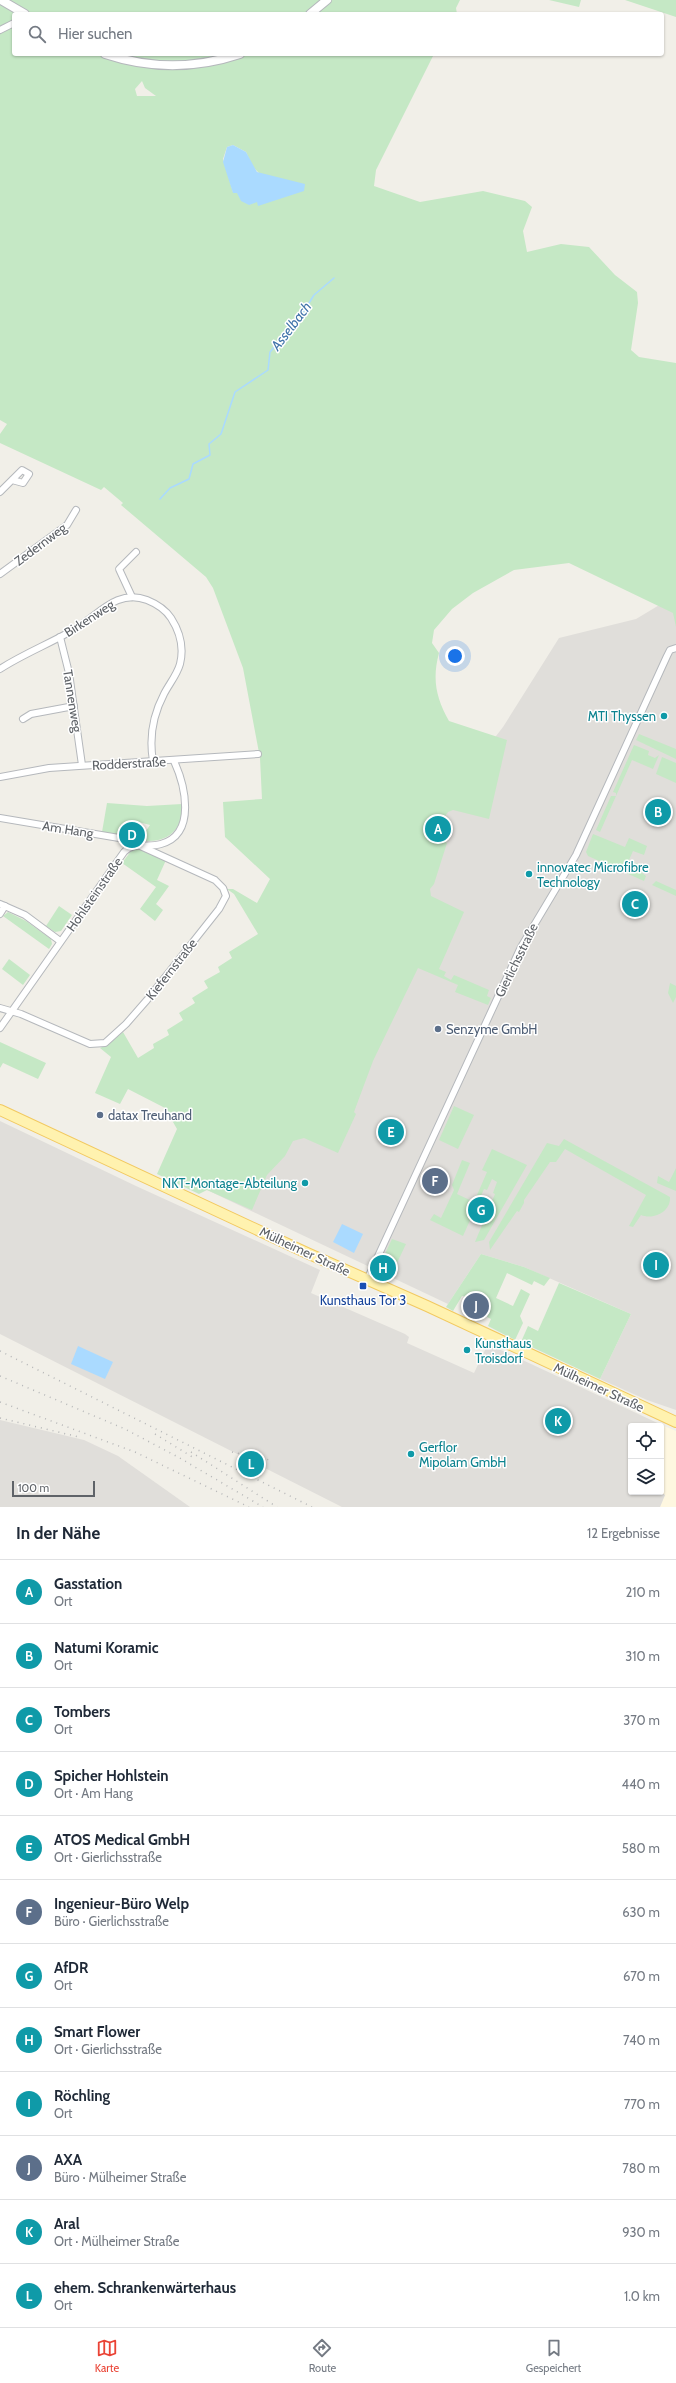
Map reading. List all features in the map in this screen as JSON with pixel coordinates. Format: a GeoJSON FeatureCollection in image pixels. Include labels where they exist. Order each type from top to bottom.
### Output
{"type":"FeatureCollection","features":[{"type":"Feature","properties":{"kind":"main road","name":"Mülheimer Straße"},"geometry":{"type":"LineString","coordinates":[[0,1110],[674,1420]]}},
{"type":"Feature","properties":{"kind":"street"},"geometry":{"type":"LineString","coordinates":[[1,0],[22,12]]}},
{"type":"Feature","properties":{"kind":"street"},"geometry":{"type":"LineString","coordinates":[[312,12],[327,0]]}},
{"type":"Feature","properties":{"kind":"street"},"geometry":{"type":"LineString","coordinates":[[0,30],[12,24]]}},
{"type":"Feature","properties":{"kind":"street"},"geometry":{"type":"LineString","coordinates":[[113,56],[146,64],[168,66],[209,62],[232,56]]}},
{"type":"Feature","properties":{"kind":"street"},"geometry":{"type":"LineString","coordinates":[[0,492],[12,480]]}},
{"type":"Feature","properties":{"kind":"street","name":"Zedernweg"},"geometry":{"type":"LineString","coordinates":[[0,574],[67,525],[76,510]]}},
{"type":"Feature","properties":{"kind":"street"},"geometry":{"type":"LineString","coordinates":[[132,597],[119,569],[136,552]]}},
{"type":"Feature","properties":{"kind":"street","name":"Birkenweg"},"geometry":{"type":"LineString","coordinates":[[0,669],[79,627],[114,601],[132,597],[146,599],[161,607],[175,624],[181,643],[180,664],[158,708],[153,724],[151,740],[153,761]]}},
{"type":"Feature","properties":{"kind":"street","name":"Tannenweg"},"geometry":{"type":"LineString","coordinates":[[60,637],[66,655],[82,765]]}},
{"type":"Feature","properties":{"kind":"street","name":"Gierlichsstraße"},"geometry":{"type":"LineString","coordinates":[[368,1280],[521,947],[576,855],[667,656],[670,650],[676,648]]}},
{"type":"Feature","properties":{"kind":"street"},"geometry":{"type":"LineString","coordinates":[[23,719],[31,714],[74,706]]}},
{"type":"Feature","properties":{"kind":"street","name":"Rodderstraße"},"geometry":{"type":"LineString","coordinates":[[0,776],[49,768],[82,765],[174,761],[258,754]]}},
{"type":"Feature","properties":{"kind":"street"},"geometry":{"type":"LineString","coordinates":[[134,845],[153,845],[166,842],[173,838],[183,826],[185,802],[174,761]]}},
{"type":"Feature","properties":{"kind":"street","name":"Am Hang"},"geometry":{"type":"LineString","coordinates":[[0,818],[125,839],[134,845]]}},
{"type":"Feature","properties":{"kind":"street","name":"Hohlsteinstraße"},"geometry":{"type":"LineString","coordinates":[[0,1028],[124,852],[134,845]]}},
{"type":"Feature","properties":{"kind":"street","name":"Kiefernstraße"},"geometry":{"type":"LineString","coordinates":[[11,1012],[21,1014],[90,1044],[105,1043],[126,1024],[147,1000],[219,909],[226,893],[215,880],[151,850],[134,845]]}},
{"type":"Feature","properties":{"kind":"street"},"geometry":{"type":"LineString","coordinates":[[0,914],[3,905],[25,915],[60,941]]}},
{"type":"Feature","properties":{"kind":"street"},"geometry":{"type":"LineString","coordinates":[[0,1008],[11,1012]]}},
{"type":"Feature","properties":{"kind":"shaded area"},"geometry":{"type":"Polygon","coordinates":[[[676,595],[676,1410],[647,1400],[600,1379],[631,1314],[524,1267],[481,1254],[448,1304],[207,1190],[430,836],[426,834],[435,815],[503,727],[559,638],[636,619],[676,595]]]}},
{"type":"Feature","properties":{"kind":"shaded area"},"geometry":{"type":"Polygon","coordinates":[[[0,1121],[136,1186],[320,1270],[311,1293],[405,1334],[409,1337],[407,1343],[474,1373],[488,1344],[658,1423],[628,1423],[628,1495],[665,1495],[660,1507],[342,1507],[0,1334],[0,1121]]]}},
{"type":"Feature","properties":{"kind":"shaded area"},"geometry":{"type":"Polygon","coordinates":[[[0,1420],[84,1440],[118,1456],[190,1507],[0,1507],[0,1420]]]}},
{"type":"Feature","properties":{"kind":"shaded area"},"geometry":{"type":"Polygon","coordinates":[[[664,1426],[676,1431],[676,1507],[660,1507],[665,1495],[664,1426]]]}},
{"type":"Feature","properties":{"kind":"green space"},"geometry":{"type":"Polygon","coordinates":[[[0,0],[460,0],[456,8],[457,12],[12,12],[12,56],[433,56],[376,170],[374,186],[420,202],[483,191],[525,201],[532,207],[523,231],[527,252],[561,244],[589,247],[615,275],[637,292],[638,303],[631,350],[639,357],[676,363],[676,627],[673,613],[569,563],[514,570],[473,593],[452,609],[434,630],[432,643],[439,653],[436,671],[436,688],[441,704],[449,721],[507,740],[489,819],[453,810],[448,812],[443,819],[435,815],[426,833],[447,843],[434,884],[430,889],[431,896],[464,912],[439,969],[446,972],[444,976],[451,980],[454,975],[489,990],[487,996],[491,998],[488,1005],[455,992],[458,985],[418,968],[373,1061],[354,1112],[356,1114],[338,1153],[304,1138],[293,1141],[285,1156],[267,1175],[252,1210],[207,1190],[199,1194],[157,1174],[177,1129],[165,1108],[128,1089],[120,1104],[95,1093],[111,1057],[100,1048],[109,1044],[123,1032],[138,1058],[154,1048],[153,1044],[169,1035],[167,1030],[183,1020],[179,1013],[195,1003],[192,998],[208,988],[204,981],[220,972],[218,967],[232,958],[229,952],[258,934],[234,894],[227,889],[233,889],[257,903],[270,879],[225,837],[223,802],[262,799],[260,758],[243,668],[213,588],[206,577],[121,505],[123,503],[104,487],[101,490],[0,443],[0,434],[7,424],[0,420],[0,0]],[[142,81],[135,89],[137,96],[156,96],[145,88],[142,81]],[[233,145],[227,147],[223,159],[233,192],[259,173],[253,167],[246,152],[233,145]]]}},
{"type":"Feature","properties":{"kind":"green space"},"geometry":{"type":"Polygon","coordinates":[[[549,0],[581,0],[579,7],[549,0]]]}},
{"type":"Feature","properties":{"kind":"green space"},"geometry":{"type":"Polygon","coordinates":[[[625,0],[676,0],[676,17],[625,0]]]}},
{"type":"Feature","properties":{"kind":"green space"},"geometry":{"type":"Polygon","coordinates":[[[639,734],[676,749],[676,759],[636,740],[639,734]]]}},
{"type":"Feature","properties":{"kind":"green space"},"geometry":{"type":"Polygon","coordinates":[[[634,745],[649,751],[648,755],[655,758],[659,755],[653,769],[632,760],[616,796],[616,793],[613,792],[634,745]]]}},
{"type":"Feature","properties":{"kind":"green space"},"geometry":{"type":"Polygon","coordinates":[[[662,757],[676,763],[676,783],[656,774],[662,757]]]}},
{"type":"Feature","properties":{"kind":"green space"},"geometry":{"type":"Polygon","coordinates":[[[611,796],[616,796],[600,832],[596,830],[611,796]]]}},
{"type":"Feature","properties":{"kind":"green space"},"geometry":{"type":"Polygon","coordinates":[[[107,803],[147,806],[182,804],[182,813],[180,821],[172,834],[158,840],[140,840],[150,825],[131,820],[126,836],[102,832],[107,803]]]}},
{"type":"Feature","properties":{"kind":"green space"},"geometry":{"type":"Polygon","coordinates":[[[593,834],[625,847],[629,838],[647,846],[644,855],[633,851],[629,860],[644,867],[642,873],[646,876],[644,881],[588,856],[586,852],[593,834]]]}},
{"type":"Feature","properties":{"kind":"green space"},"geometry":{"type":"Polygon","coordinates":[[[138,849],[145,850],[166,860],[157,880],[169,886],[156,904],[163,910],[155,921],[140,909],[156,887],[122,863],[131,851],[138,849]]]}},
{"type":"Feature","properties":{"kind":"green space"},"geometry":{"type":"Polygon","coordinates":[[[656,881],[676,890],[676,896],[652,885],[656,881]]]}},
{"type":"Feature","properties":{"kind":"green space"},"geometry":{"type":"Polygon","coordinates":[[[59,906],[72,915],[61,931],[55,932],[46,926],[59,906]]]}},
{"type":"Feature","properties":{"kind":"green space"},"geometry":{"type":"Polygon","coordinates":[[[8,912],[26,921],[51,939],[52,944],[49,949],[3,916],[8,912]]]}},
{"type":"Feature","properties":{"kind":"green space"},"geometry":{"type":"Polygon","coordinates":[[[9,959],[30,975],[23,985],[2,969],[9,959]]]}},
{"type":"Feature","properties":{"kind":"green space"},"geometry":{"type":"Polygon","coordinates":[[[670,983],[676,986],[676,997],[673,1003],[668,993],[670,983]]]}},
{"type":"Feature","properties":{"kind":"green space"},"geometry":{"type":"Polygon","coordinates":[[[0,1042],[46,1063],[38,1079],[3,1063],[0,1068],[0,1042]]]}},
{"type":"Feature","properties":{"kind":"green space"},"geometry":{"type":"Polygon","coordinates":[[[454,1106],[474,1115],[458,1149],[439,1140],[454,1106]]]}},
{"type":"Feature","properties":{"kind":"green space"},"geometry":{"type":"Polygon","coordinates":[[[564,1139],[670,1197],[668,1207],[660,1214],[651,1216],[641,1215],[633,1227],[629,1226],[646,1195],[565,1149],[556,1162],[550,1162],[524,1200],[519,1212],[517,1211],[490,1250],[489,1242],[547,1143],[559,1146],[564,1139]]]}},
{"type":"Feature","properties":{"kind":"green space"},"geometry":{"type":"Polygon","coordinates":[[[492,1149],[527,1165],[484,1240],[475,1242],[495,1194],[493,1193],[497,1182],[492,1179],[487,1190],[484,1189],[463,1236],[430,1220],[434,1214],[441,1218],[454,1190],[452,1185],[462,1160],[470,1163],[457,1194],[474,1202],[487,1172],[482,1170],[492,1149]]]}},
{"type":"Feature","properties":{"kind":"green space"},"geometry":{"type":"Polygon","coordinates":[[[676,1168],[676,1191],[657,1183],[658,1176],[669,1182],[676,1168]]]}},
{"type":"Feature","properties":{"kind":"green space"},"geometry":{"type":"Polygon","coordinates":[[[392,1239],[406,1244],[396,1265],[392,1259],[384,1256],[392,1239]]]}},
{"type":"Feature","properties":{"kind":"green space"},"geometry":{"type":"Polygon","coordinates":[[[481,1254],[524,1267],[550,1278],[544,1286],[534,1281],[532,1285],[507,1273],[496,1298],[513,1306],[521,1289],[530,1294],[520,1316],[523,1323],[515,1340],[488,1326],[491,1319],[487,1317],[489,1312],[483,1308],[486,1301],[473,1295],[471,1298],[462,1296],[453,1311],[446,1307],[481,1254]]]}},
{"type":"Feature","properties":{"kind":"green space"},"geometry":{"type":"Polygon","coordinates":[[[559,1283],[631,1314],[600,1379],[521,1342],[528,1326],[538,1331],[559,1283]]]}},
{"type":"Feature","properties":{"kind":"water"},"geometry":{"type":"Polygon","coordinates":[[[233,145],[246,152],[257,172],[305,184],[304,191],[258,206],[257,202],[249,205],[241,201],[237,193],[233,193],[223,162],[227,147],[233,145]]]}},
{"type":"Feature","properties":{"kind":"water"},"geometry":{"type":"Polygon","coordinates":[[[342,1224],[363,1234],[354,1253],[333,1242],[342,1224]]]}},
{"type":"Feature","properties":{"kind":"water"},"geometry":{"type":"Polygon","coordinates":[[[78,1346],[113,1362],[105,1379],[71,1364],[78,1346]]]}},
{"type":"Feature","properties":{"kind":"waterway","name":"Asselbach"},"geometry":{"type":"LineString","coordinates":[[160,499],[170,488],[189,479],[193,464],[210,455],[209,444],[221,434],[235,392],[268,370],[270,352],[285,335],[292,323],[304,311],[314,295],[334,278]]}},
{"type":"Feature","properties":{"kind":"railway"},"geometry":{"type":"LineString","coordinates":[[0,1351],[312,1507]]}},
{"type":"Feature","properties":{"kind":"railway"},"geometry":{"type":"LineString","coordinates":[[0,1376],[125,1429],[178,1457],[263,1507]]}},
{"type":"Feature","properties":{"kind":"railway"},"geometry":{"type":"LineString","coordinates":[[0,1402],[135,1452],[249,1507]]}},
{"type":"Feature","properties":{"kind":"railway"},"geometry":{"type":"LineString","coordinates":[[0,1418],[79,1437]]}},
{"type":"Feature","properties":{"kind":"railway"},"geometry":{"type":"LineString","coordinates":[[155,1434],[194,1458]]}},
{"type":"Feature","properties":{"kind":"railway"},"geometry":{"type":"LineString","coordinates":[[191,1452],[277,1507]]}},
{"type":"Feature","properties":{"kind":"railway"},"geometry":{"type":"LineString","coordinates":[[232,1452],[270,1460]]}},
{"type":"Feature","properties":{"kind":"place","name":"MTI Thyssen"},"geometry":{"type":"Point","coordinates":[664,716]}},
{"type":"Feature","properties":{"kind":"place","name":"Natumi Koramic"},"geometry":{"type":"Point","coordinates":[658,812]}},
{"type":"Feature","properties":{"kind":"place","name":"Gasstation"},"geometry":{"type":"Point","coordinates":[438,829]}},
{"type":"Feature","properties":{"kind":"place","name":"Spicher Hohlstein"},"geometry":{"type":"Point","coordinates":[132,835]}},
{"type":"Feature","properties":{"kind":"place","name":"innovatec Microfibre Technology"},"geometry":{"type":"Point","coordinates":[529,874]}},
{"type":"Feature","properties":{"kind":"place","name":"Tombers"},"geometry":{"type":"Point","coordinates":[635,904]}},
{"type":"Feature","properties":{"kind":"place","name":"Senzyme GmbH"},"geometry":{"type":"Point","coordinates":[438,1029]}},
{"type":"Feature","properties":{"kind":"place","name":"datax Treuhand"},"geometry":{"type":"Point","coordinates":[100,1115]}},
{"type":"Feature","properties":{"kind":"place","name":"ATOS Medical GmbH"},"geometry":{"type":"Point","coordinates":[391,1132]}},
{"type":"Feature","properties":{"kind":"place","name":"Ingenieur-Büro Welp"},"geometry":{"type":"Point","coordinates":[435,1181]}},
{"type":"Feature","properties":{"kind":"place","name":"NKT-Montage-Abteilung"},"geometry":{"type":"Point","coordinates":[305,1183]}},
{"type":"Feature","properties":{"kind":"place","name":"AfDR"},"geometry":{"type":"Point","coordinates":[481,1210]}},
{"type":"Feature","properties":{"kind":"place","name":"Röchling"},"geometry":{"type":"Point","coordinates":[656,1265]}},
{"type":"Feature","properties":{"kind":"place","name":"Smart Flower"},"geometry":{"type":"Point","coordinates":[383,1268]}},
{"type":"Feature","properties":{"kind":"place","name":"Kunsthaus Tor 3"},"geometry":{"type":"Point","coordinates":[363,1286]}},
{"type":"Feature","properties":{"kind":"place","name":"AXA"},"geometry":{"type":"Point","coordinates":[476,1306]}},
{"type":"Feature","properties":{"kind":"place","name":"Kunsthaus Troisdorf"},"geometry":{"type":"Point","coordinates":[467,1350]}},
{"type":"Feature","properties":{"kind":"place","name":"Aral"},"geometry":{"type":"Point","coordinates":[558,1421]}},
{"type":"Feature","properties":{"kind":"place","name":"Gerflor Mipolam GmbH"},"geometry":{"type":"Point","coordinates":[411,1454]}},
{"type":"Feature","properties":{"kind":"place","name":"ehem. Schrankenwärterhaus"},"geometry":{"type":"Point","coordinates":[251,1464]}}]}
